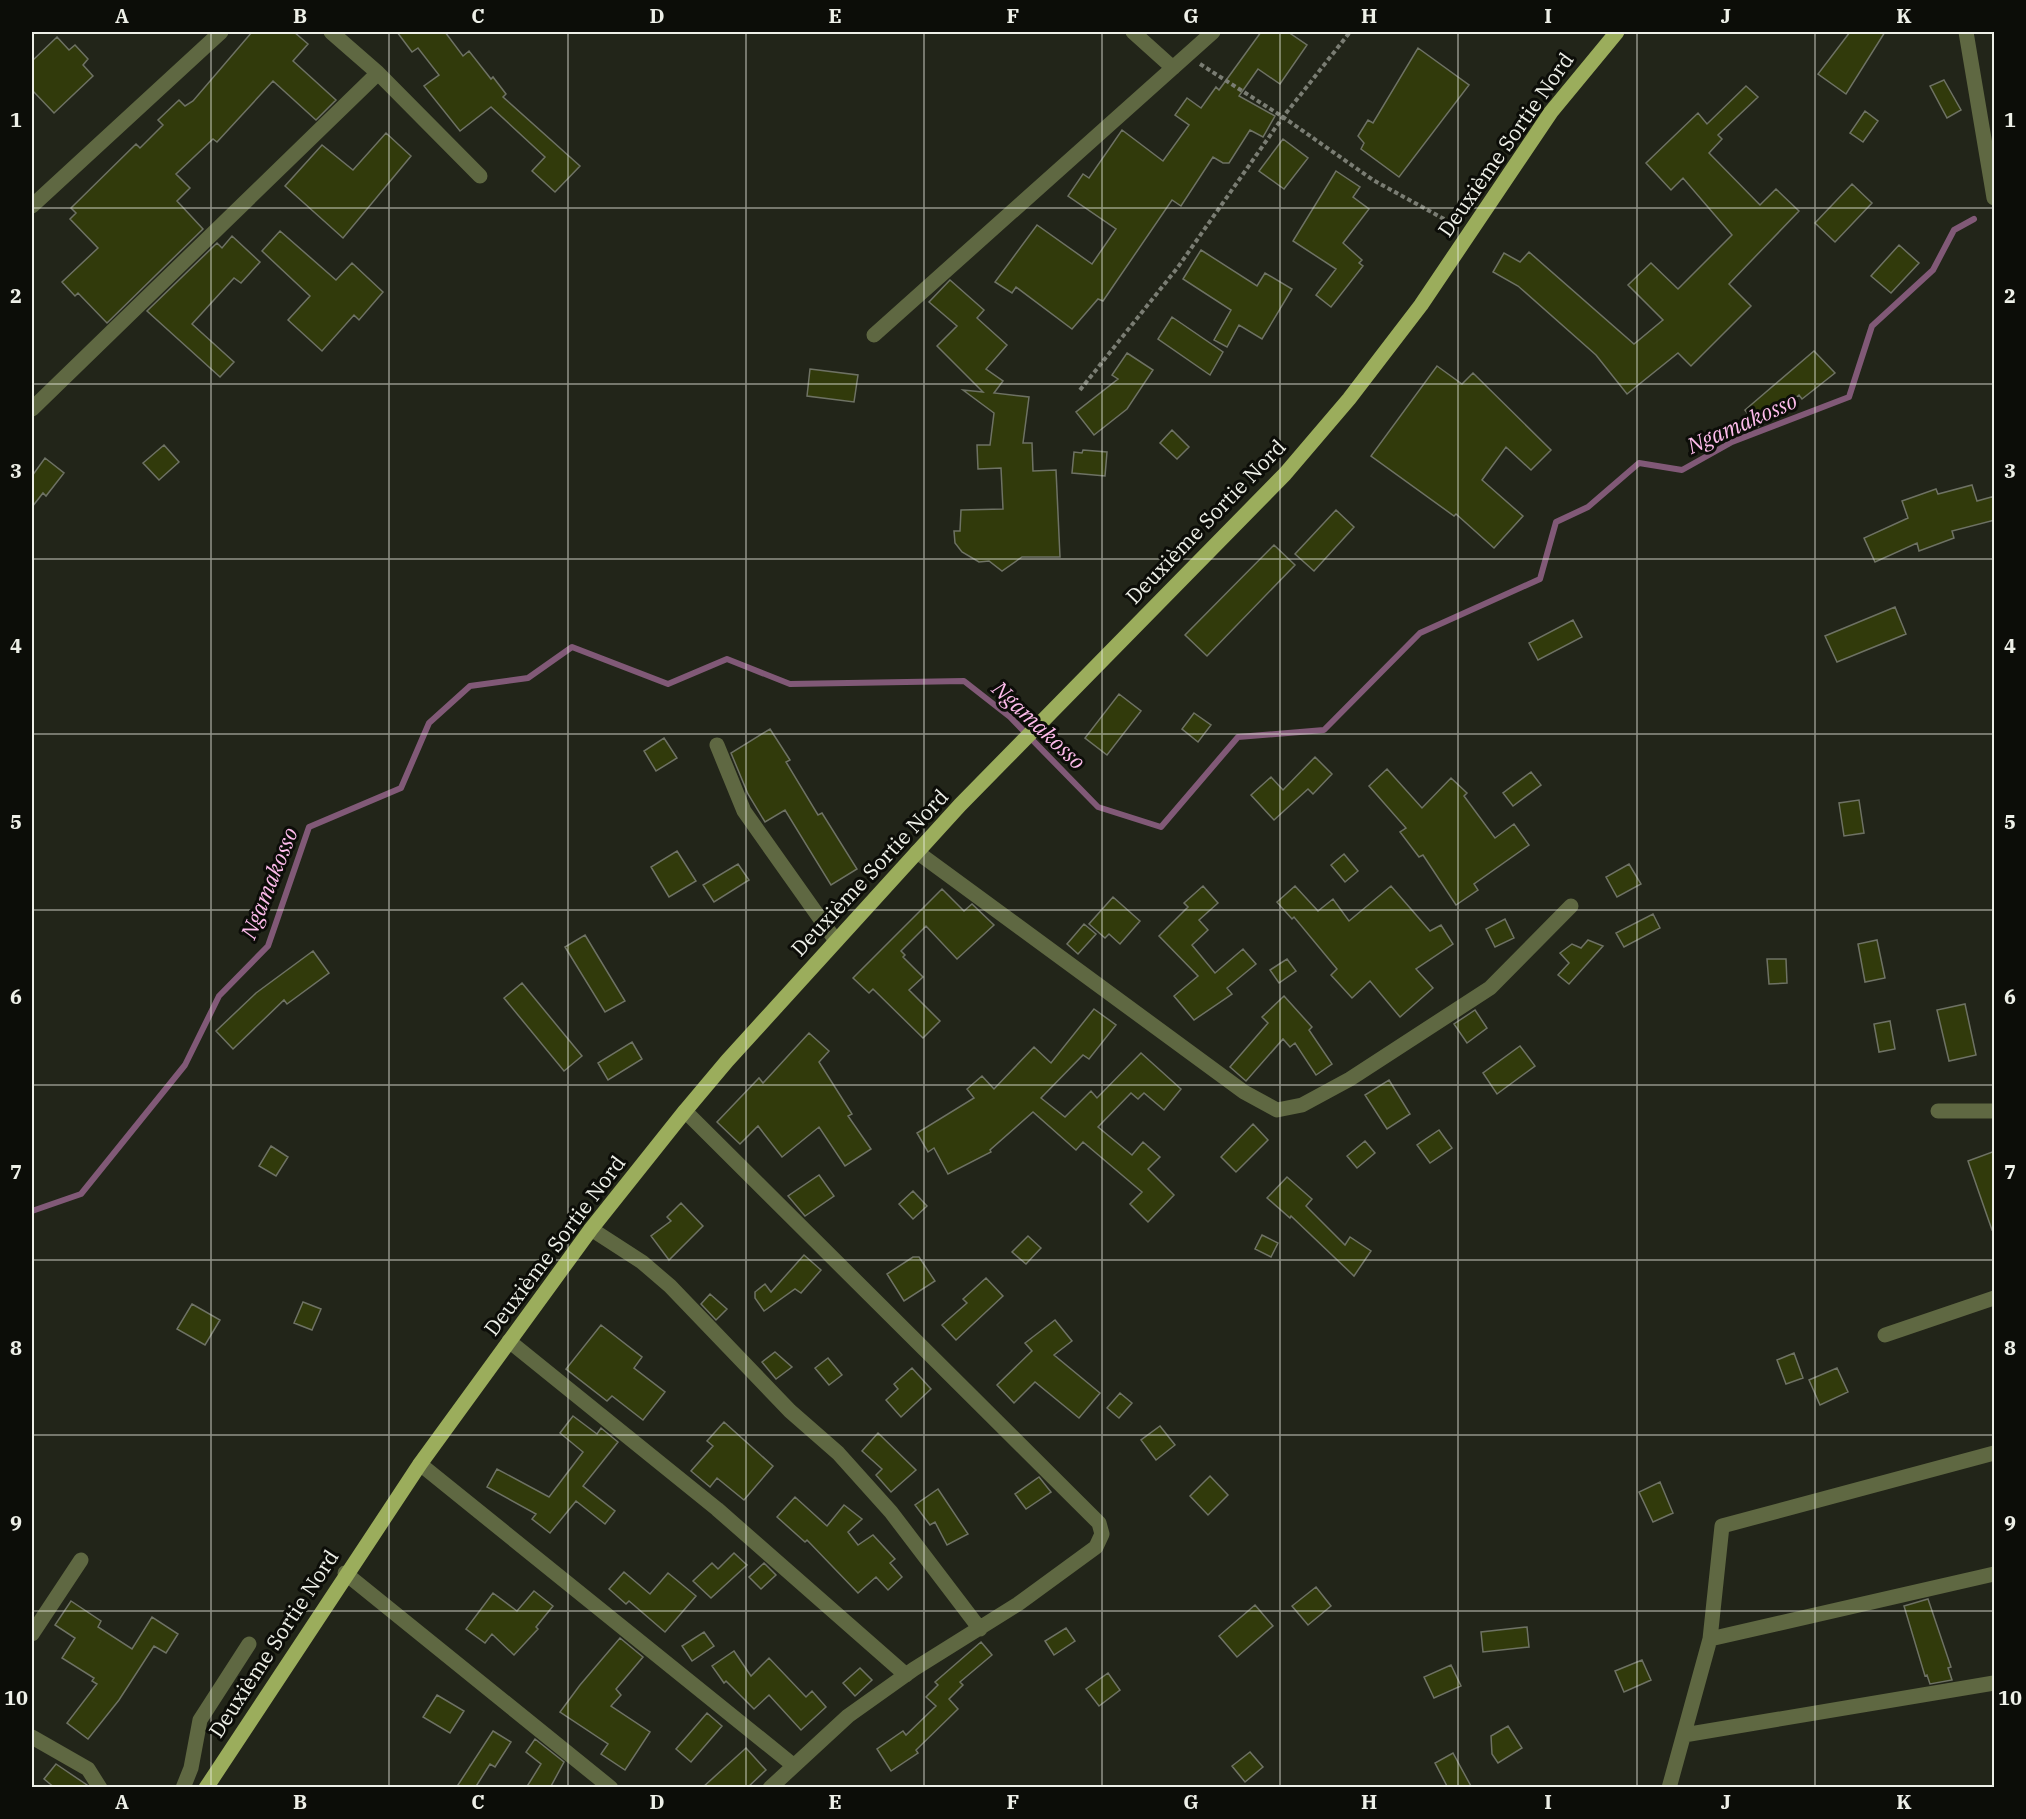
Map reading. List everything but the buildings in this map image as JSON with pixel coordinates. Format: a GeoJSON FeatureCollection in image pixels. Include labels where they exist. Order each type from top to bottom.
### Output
{"type":"FeatureCollection","features":[{"type":"Feature","properties":{"kind":"main road","name":"Deuxième Sortie Nord"},"geometry":{"type":"LineString","coordinates":[[206,1788],[345,1573],[420,1464],[591,1229],[685,1111],[917,852],[1285,474],[1349,399],[1421,305],[1551,112],[1617,32]]}},
{"type":"Feature","properties":{"kind":"street"},"geometry":{"type":"LineString","coordinates":[[32,206],[220,32]]}},
{"type":"Feature","properties":{"kind":"street"},"geometry":{"type":"LineString","coordinates":[[332,32],[378,73],[480,176]]}},
{"type":"Feature","properties":{"kind":"street"},"geometry":{"type":"LineString","coordinates":[[1133,32],[1173,68]]}},
{"type":"Feature","properties":{"kind":"street"},"geometry":{"type":"LineString","coordinates":[[874,334],[1213,32]]}},
{"type":"Feature","properties":{"kind":"street"},"geometry":{"type":"LineString","coordinates":[[1966,32],[1995,198]]}},
{"type":"Feature","properties":{"kind":"street"},"geometry":{"type":"LineString","coordinates":[[32,409],[378,73]]}},
{"type":"Feature","properties":{"kind":"street"},"geometry":{"type":"LineString","coordinates":[[717,744],[744,812],[836,940]]}},
{"type":"Feature","properties":{"kind":"street"},"geometry":{"type":"LineString","coordinates":[[917,852],[1244,1092],[1276,1110],[1302,1105],[1350,1079],[1490,988],[1571,906]]}},
{"type":"Feature","properties":{"kind":"street"},"geometry":{"type":"LineString","coordinates":[[685,1111],[1099,1523],[1102,1534],[1096,1547],[980,1629],[906,1675],[848,1716],[770,1788]]}},
{"type":"Feature","properties":{"kind":"street"},"geometry":{"type":"LineString","coordinates":[[1938,1112],[1995,1111]]}},
{"type":"Feature","properties":{"kind":"street"},"geometry":{"type":"LineString","coordinates":[[591,1229],[642,1262],[670,1286],[790,1412],[838,1453],[891,1512],[980,1629]]}},
{"type":"Feature","properties":{"kind":"street"},"geometry":{"type":"LineString","coordinates":[[1885,1335],[1995,1298]]}},
{"type":"Feature","properties":{"kind":"street"},"geometry":{"type":"LineString","coordinates":[[509,1341],[717,1509],[906,1675]]}},
{"type":"Feature","properties":{"kind":"street"},"geometry":{"type":"LineString","coordinates":[[1669,1788],[1710,1639],[1722,1526],[1995,1453]]}},
{"type":"Feature","properties":{"kind":"street"},"geometry":{"type":"LineString","coordinates":[[420,1464],[793,1765]]}},
{"type":"Feature","properties":{"kind":"street"},"geometry":{"type":"LineString","coordinates":[[32,1634],[81,1560]]}},
{"type":"Feature","properties":{"kind":"street"},"geometry":{"type":"LineString","coordinates":[[345,1573],[611,1788]]}},
{"type":"Feature","properties":{"kind":"street"},"geometry":{"type":"LineString","coordinates":[[1710,1639],[1995,1574]]}},
{"type":"Feature","properties":{"kind":"street"},"geometry":{"type":"LineString","coordinates":[[183,1788],[191,1768],[200,1720],[249,1644]]}},
{"type":"Feature","properties":{"kind":"street"},"geometry":{"type":"LineString","coordinates":[[1684,1735],[1995,1683]]}},
{"type":"Feature","properties":{"kind":"street"},"geometry":{"type":"LineString","coordinates":[[32,1737],[88,1769],[100,1788]]}},
{"type":"Feature","properties":{"kind":"path"},"geometry":{"type":"LineString","coordinates":[[1080,390],[1178,267],[1283,117],[1350,32]]}},
{"type":"Feature","properties":{"kind":"path"},"geometry":{"type":"LineString","coordinates":[[1186,56],[1283,117],[1373,180],[1469,233]]}},
{"type":"Feature","properties":{"kind":"waterway","name":"Ngamakosso"},"geometry":{"type":"LineString","coordinates":[[32,1211],[81,1194],[185,1065],[219,996],[268,946],[309,827],[401,788],[429,723],[470,686],[528,678],[572,647],[668,684],[727,659],[790,684],[964,681],[1010,717],[1098,807],[1161,827],[1238,737],[1324,730],[1420,633],[1540,579],[1556,522],[1588,507],[1639,463],[1682,470],[1732,442],[1849,397],[1872,326],[1933,270],[1954,230],[1974,219]]}}]}
